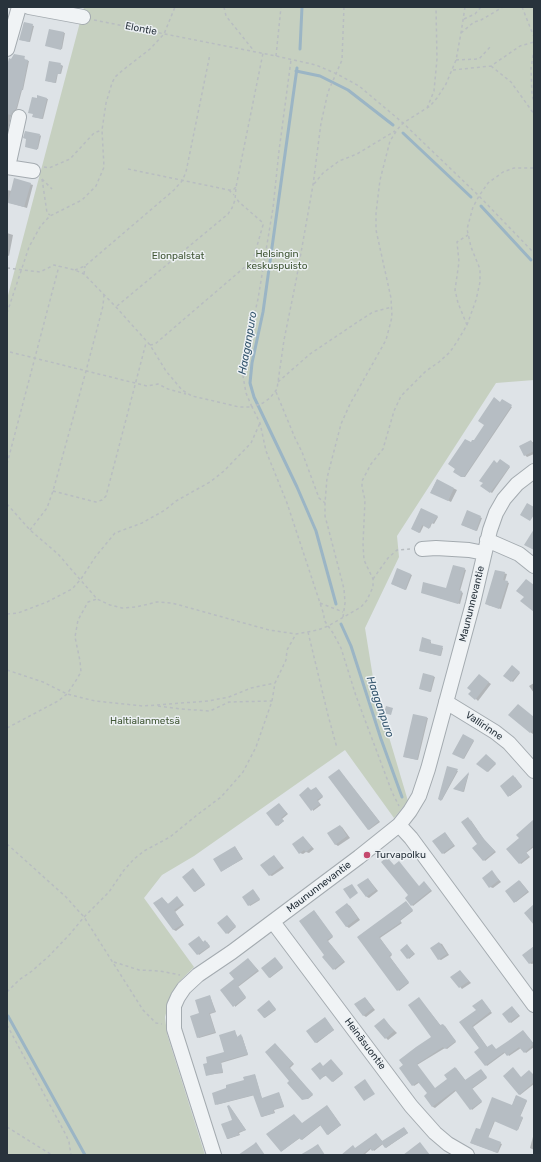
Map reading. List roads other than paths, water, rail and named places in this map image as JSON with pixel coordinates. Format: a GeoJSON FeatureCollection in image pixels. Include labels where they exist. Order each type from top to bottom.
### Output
{"type":"FeatureCollection","features":[{"type":"Feature","properties":{"kind":"street"},"geometry":{"type":"LineString","coordinates":[[7,49],[19,7]]}},
{"type":"Feature","properties":{"kind":"street"},"geometry":{"type":"LineString","coordinates":[[29,7],[83,17]]}},
{"type":"Feature","properties":{"kind":"street"},"geometry":{"type":"LineString","coordinates":[[19,118],[7,167],[38,175]]}},
{"type":"Feature","properties":{"kind":"street","name":"Maununnevantie"},"geometry":{"type":"LineString","coordinates":[[214,1155],[174,1029],[174,1006],[178,997],[184,988],[198,976],[273,922],[402,821],[419,796],[425,780],[496,513],[504,499],[517,484],[534,471]]}},
{"type":"Feature","properties":{"kind":"street"},"geometry":{"type":"LineString","coordinates":[[422,549],[436,548],[469,550],[486,547],[519,554],[534,566]]}},
{"type":"Feature","properties":{"kind":"street","name":"Vallirinne"},"geometry":{"type":"LineString","coordinates":[[446,702],[495,732],[509,743],[534,771]]}},
{"type":"Feature","properties":{"kind":"street"},"geometry":{"type":"LineString","coordinates":[[402,821],[411,838],[534,1005]]}},
{"type":"Feature","properties":{"kind":"street","name":"Heinäsuontie"},"geometry":{"type":"LineString","coordinates":[[273,922],[411,1106],[435,1133],[448,1144],[467,1155]]}},
{"type":"Feature","properties":{"kind":"waterway","name":"Haaganpuro"},"geometry":{"type":"LineString","coordinates":[[300,49],[302,7]]}},
{"type":"Feature","properties":{"kind":"waterway","name":"Haaganpuro"},"geometry":{"type":"LineString","coordinates":[[297,68],[263,312],[252,363],[250,383],[254,397],[297,487],[316,531],[336,604]]}},
{"type":"Feature","properties":{"kind":"waterway","name":"Haaganpuro"},"geometry":{"type":"LineString","coordinates":[[296,71],[320,76],[348,90],[393,125]]}},
{"type":"Feature","properties":{"kind":"waterway","name":"Haaganpuro"},"geometry":{"type":"LineString","coordinates":[[403,133],[471,197]]}},
{"type":"Feature","properties":{"kind":"waterway","name":"Haaganpuro"},"geometry":{"type":"LineString","coordinates":[[481,206],[531,260]]}},
{"type":"Feature","properties":{"kind":"waterway","name":"Haaganpuro"},"geometry":{"type":"LineString","coordinates":[[341,624],[351,646],[381,739],[402,797]]}},
{"type":"Feature","properties":{"kind":"waterway"},"geometry":{"type":"LineString","coordinates":[[8,1016],[85,1155]]}},
{"type":"Feature","properties":{"kind":"place","name":"Turvapolku"},"geometry":{"type":"Point","coordinates":[367,855]}},
{"type":"Feature","properties":{"kind":"park label","name":"Elonpalstat"},"geometry":{"type":"Point","coordinates":[178,256]}},
{"type":"Feature","properties":{"kind":"park label","name":"Helsingin keskuspuisto"},"geometry":{"type":"Point","coordinates":[277,260]}},
{"type":"Feature","properties":{"kind":"park label","name":"Haltialanmetsä"},"geometry":{"type":"Point","coordinates":[145,721]}}]}
